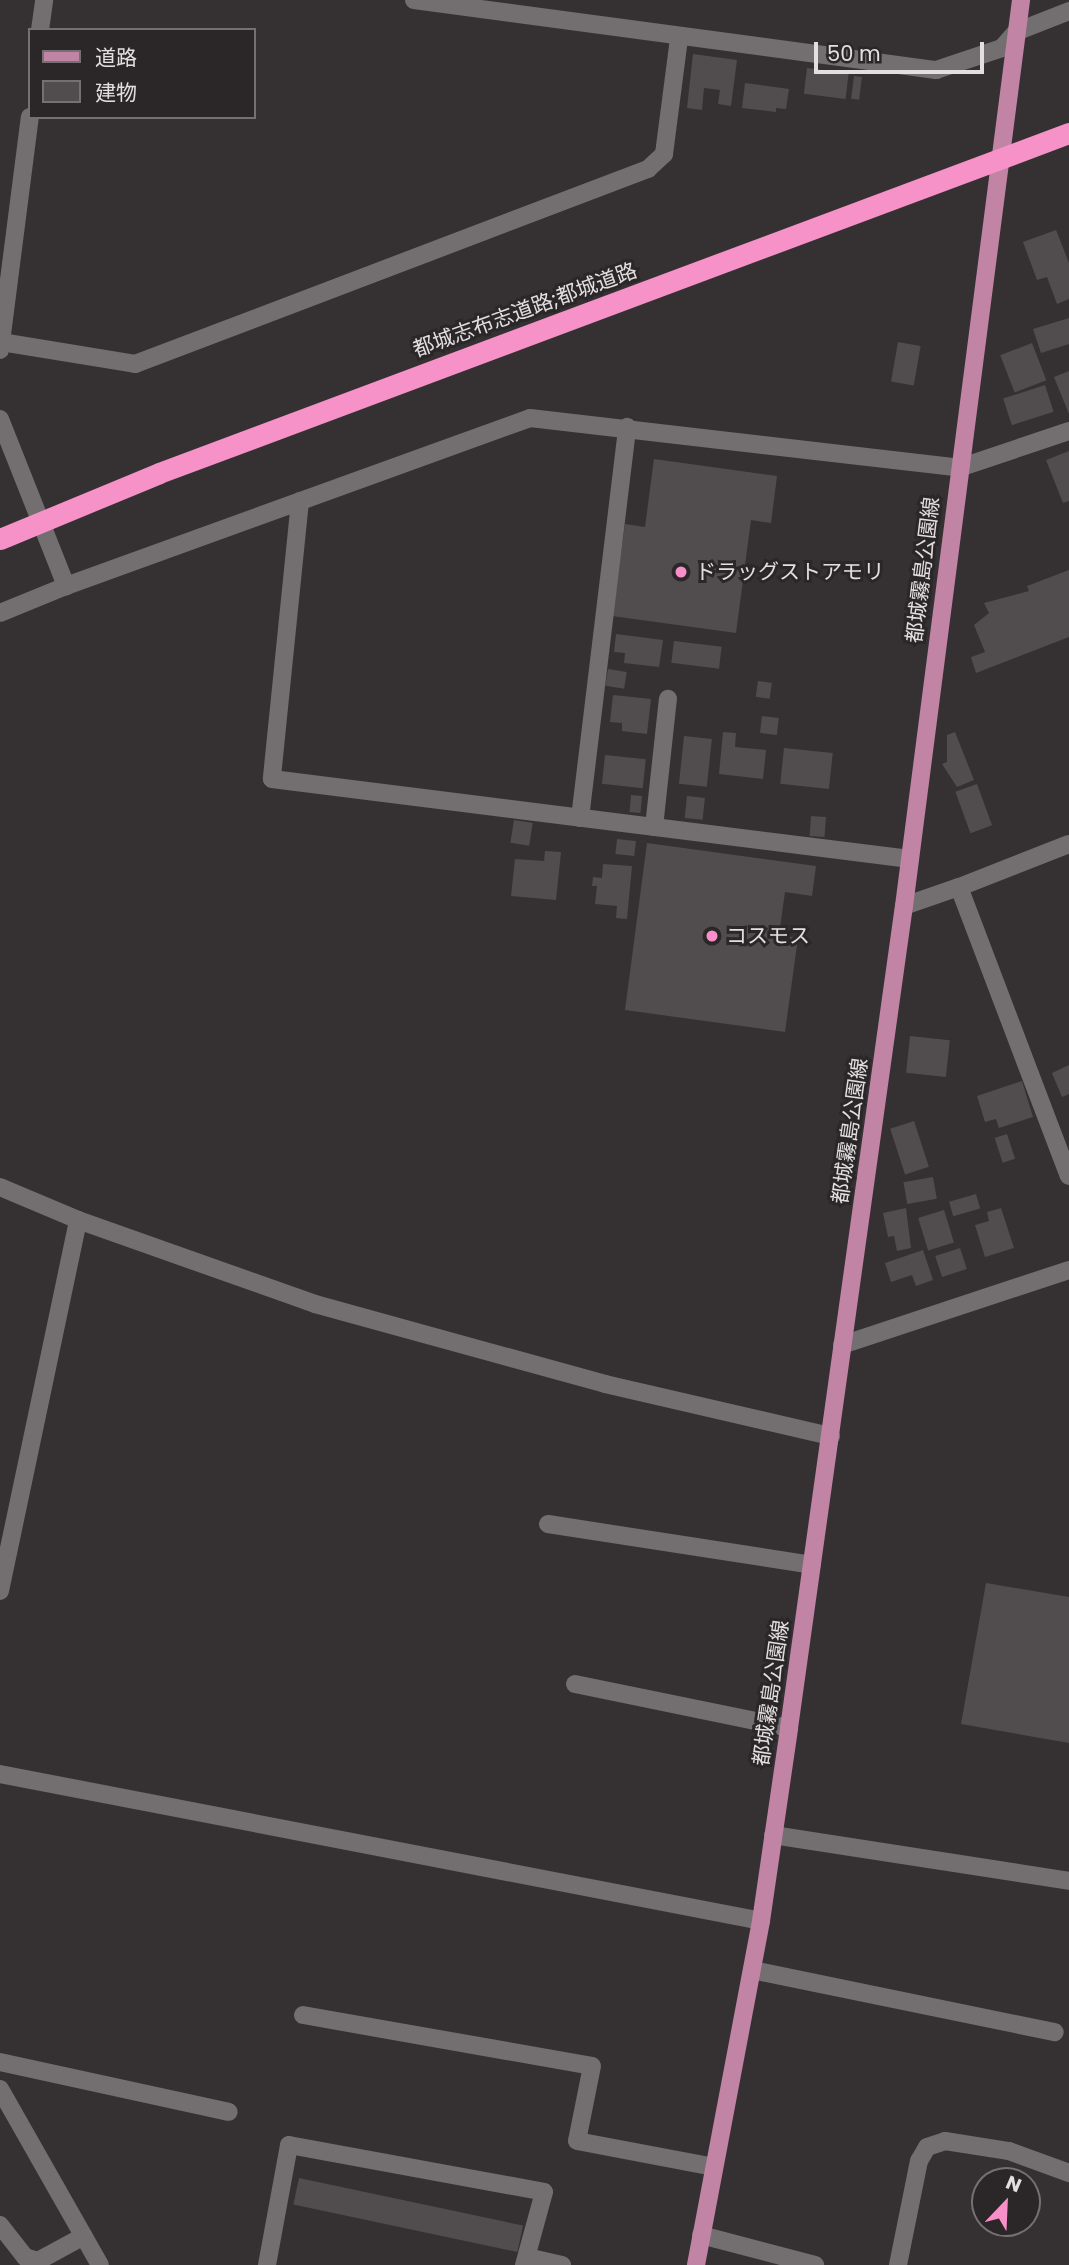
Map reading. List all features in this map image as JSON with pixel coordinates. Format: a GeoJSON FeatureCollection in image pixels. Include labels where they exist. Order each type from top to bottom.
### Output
{"type":"FeatureCollection","features":[{"type":"Feature","properties":{"kind":"highway","name":"都城志布志道路;都城道路"},"geometry":{"type":"LineString","coordinates":[[0,539],[159,473],[1069,133]]}},
{"type":"Feature","properties":{"kind":"main road","name":"都城霧島公園線"},"geometry":{"type":"LineString","coordinates":[[696,2265],[761,1921],[831,1436],[904,906],[987,242],[1021,0]]}},
{"type":"Feature","properties":{"kind":"street"},"geometry":{"type":"LineString","coordinates":[[40,28],[44,0]]}},
{"type":"Feature","properties":{"kind":"street"},"geometry":{"type":"LineString","coordinates":[[414,0],[679,38],[936,70],[1002,47],[1016,32],[1069,11]]}},
{"type":"Feature","properties":{"kind":"street"},"geometry":{"type":"LineString","coordinates":[[30,119],[1,346],[135,364],[648,169],[664,154],[679,38]]}},
{"type":"Feature","properties":{"kind":"street"},"geometry":{"type":"LineString","coordinates":[[0,613],[65,586],[505,424],[530,418],[627,427],[959,468],[1069,430]]}},
{"type":"Feature","properties":{"kind":"street"},"geometry":{"type":"LineString","coordinates":[[0,419],[65,586]]}},
{"type":"Feature","properties":{"kind":"street"},"geometry":{"type":"LineString","coordinates":[[580,818],[627,427]]}},
{"type":"Feature","properties":{"kind":"street"},"geometry":{"type":"LineString","coordinates":[[300,501],[272,779],[910,859]]}},
{"type":"Feature","properties":{"kind":"street"},"geometry":{"type":"LineString","coordinates":[[654,827],[668,699]]}},
{"type":"Feature","properties":{"kind":"street"},"geometry":{"type":"LineString","coordinates":[[904,906],[1069,844]]}},
{"type":"Feature","properties":{"kind":"street"},"geometry":{"type":"LineString","coordinates":[[959,887],[1069,1176]]}},
{"type":"Feature","properties":{"kind":"street"},"geometry":{"type":"LineString","coordinates":[[0,1187],[78,1220],[315,1304],[606,1384],[831,1436]]}},
{"type":"Feature","properties":{"kind":"street"},"geometry":{"type":"LineString","coordinates":[[0,1591],[78,1220]]}},
{"type":"Feature","properties":{"kind":"street"},"geometry":{"type":"LineString","coordinates":[[842,1345],[1069,1270]]}},
{"type":"Feature","properties":{"kind":"street"},"geometry":{"type":"LineString","coordinates":[[548,1524],[812,1565]]}},
{"type":"Feature","properties":{"kind":"street"},"geometry":{"type":"LineString","coordinates":[[575,1684],[789,1728]]}},
{"type":"Feature","properties":{"kind":"street"},"geometry":{"type":"LineString","coordinates":[[0,1774],[761,1921]]}},
{"type":"Feature","properties":{"kind":"street"},"geometry":{"type":"LineString","coordinates":[[773,1836],[1069,1881]]}},
{"type":"Feature","properties":{"kind":"street"},"geometry":{"type":"LineString","coordinates":[[752,1969],[1055,2032]]}},
{"type":"Feature","properties":{"kind":"street"},"geometry":{"type":"LineString","coordinates":[[303,2015],[592,2066],[577,2141],[714,2167]]}},
{"type":"Feature","properties":{"kind":"street"},"geometry":{"type":"LineString","coordinates":[[0,2062],[229,2112]]}},
{"type":"Feature","properties":{"kind":"street"},"geometry":{"type":"LineString","coordinates":[[0,2089],[100,2265]]}},
{"type":"Feature","properties":{"kind":"street"},"geometry":{"type":"LineString","coordinates":[[898,2265],[919,2161],[927,2147],[945,2141],[1009,2151],[1069,2173]]}},
{"type":"Feature","properties":{"kind":"street"},"geometry":{"type":"LineString","coordinates":[[267,2265],[289,2145],[544,2192],[525,2261],[562,2265]]}},
{"type":"Feature","properties":{"kind":"street"},"geometry":{"type":"LineString","coordinates":[[0,2225],[25,2257],[38,2262],[83,2236]]}},
{"type":"Feature","properties":{"kind":"street"},"geometry":{"type":"LineString","coordinates":[[701,2235],[816,2265]]}},
{"type":"Feature","properties":{"kind":"building"},"geometry":{"type":"Polygon","coordinates":[[[693,54],[737,60],[731,106],[718,104],[720,90],[704,88],[702,110],[687,108],[693,54]]]}},
{"type":"Feature","properties":{"kind":"building"},"geometry":{"type":"Polygon","coordinates":[[[807,68],[849,73],[846,99],[804,94],[807,68]]]}},
{"type":"Feature","properties":{"kind":"building"},"geometry":{"type":"Polygon","coordinates":[[[854,76],[862,77],[859,100],[851,99],[854,76]]]}},
{"type":"Feature","properties":{"kind":"building"},"geometry":{"type":"Polygon","coordinates":[[[745,83],[789,89],[786,109],[776,108],[776,112],[742,108],[745,83]]]}},
{"type":"Feature","properties":{"kind":"building"},"geometry":{"type":"Polygon","coordinates":[[[1056,230],[1069,263],[1069,299],[1057,304],[1047,277],[1037,280],[1023,242],[1056,230]]]}},
{"type":"Feature","properties":{"kind":"building"},"geometry":{"type":"Polygon","coordinates":[[[1069,318],[1069,344],[1041,353],[1033,329],[1069,318]]]}},
{"type":"Feature","properties":{"kind":"building"},"geometry":{"type":"Polygon","coordinates":[[[898,342],[921,346],[914,385],[891,381],[898,342]]]}},
{"type":"Feature","properties":{"kind":"building"},"geometry":{"type":"Polygon","coordinates":[[[1032,343],[1046,380],[1015,393],[1000,355],[1032,343]]]}},
{"type":"Feature","properties":{"kind":"building"},"geometry":{"type":"Polygon","coordinates":[[[1069,371],[1069,414],[1054,377],[1069,371]]]}},
{"type":"Feature","properties":{"kind":"building"},"geometry":{"type":"Polygon","coordinates":[[[1045,385],[1054,412],[1012,425],[1003,399],[1045,385]]]}},
{"type":"Feature","properties":{"kind":"building"},"geometry":{"type":"Polygon","coordinates":[[[1069,451],[1069,501],[1063,503],[1046,460],[1069,451]]]}},
{"type":"Feature","properties":{"kind":"building","name":"ドラッグストアモリ"},"geometry":{"type":"Polygon","coordinates":[[[654,459],[777,476],[771,523],[751,520],[736,633],[612,616],[625,524],[645,527],[654,459]]]}},
{"type":"Feature","properties":{"kind":"building"},"geometry":{"type":"Polygon","coordinates":[[[1069,570],[1069,637],[976,673],[971,657],[985,652],[974,625],[989,613],[984,603],[1029,591],[1027,586],[1069,570]]]}},
{"type":"Feature","properties":{"kind":"building"},"geometry":{"type":"Polygon","coordinates":[[[616,634],[663,640],[659,667],[624,663],[625,653],[614,652],[616,634]]]}},
{"type":"Feature","properties":{"kind":"building"},"geometry":{"type":"Polygon","coordinates":[[[674,641],[722,647],[719,669],[671,663],[674,641]]]}},
{"type":"Feature","properties":{"kind":"building"},"geometry":{"type":"Polygon","coordinates":[[[608,669],[627,672],[624,689],[605,686],[608,669]]]}},
{"type":"Feature","properties":{"kind":"building"},"geometry":{"type":"Polygon","coordinates":[[[758,681],[772,683],[770,699],[756,697],[758,681]]]}},
{"type":"Feature","properties":{"kind":"building"},"geometry":{"type":"Polygon","coordinates":[[[613,695],[651,699],[647,734],[622,731],[622,723],[610,722],[613,695]]]}},
{"type":"Feature","properties":{"kind":"building"},"geometry":{"type":"Polygon","coordinates":[[[762,716],[779,718],[777,735],[760,733],[762,716]]]}},
{"type":"Feature","properties":{"kind":"building"},"geometry":{"type":"Polygon","coordinates":[[[723,732],[736,733],[735,747],[766,750],[763,779],[719,774],[723,732]]]}},
{"type":"Feature","properties":{"kind":"building"},"geometry":{"type":"Polygon","coordinates":[[[955,732],[974,780],[957,787],[942,764],[947,762],[947,735],[955,732]]]}},
{"type":"Feature","properties":{"kind":"building"},"geometry":{"type":"Polygon","coordinates":[[[684,736],[712,739],[707,787],[679,784],[684,736]]]}},
{"type":"Feature","properties":{"kind":"building"},"geometry":{"type":"Polygon","coordinates":[[[784,748],[833,753],[829,789],[780,784],[784,748]]]}},
{"type":"Feature","properties":{"kind":"building"},"geometry":{"type":"Polygon","coordinates":[[[605,755],[646,759],[643,788],[602,784],[605,755]]]}},
{"type":"Feature","properties":{"kind":"building"},"geometry":{"type":"Polygon","coordinates":[[[977,784],[992,825],[970,833],[955,792],[977,784]]]}},
{"type":"Feature","properties":{"kind":"building"},"geometry":{"type":"Polygon","coordinates":[[[631,795],[642,796],[640,813],[630,812],[631,795]]]}},
{"type":"Feature","properties":{"kind":"building"},"geometry":{"type":"Polygon","coordinates":[[[687,796],[705,798],[703,820],[685,818],[687,796]]]}},
{"type":"Feature","properties":{"kind":"building"},"geometry":{"type":"Polygon","coordinates":[[[811,816],[826,817],[825,837],[810,836],[811,816]]]}},
{"type":"Feature","properties":{"kind":"building"},"geometry":{"type":"Polygon","coordinates":[[[514,820],[533,823],[529,846],[510,843],[514,820]]]}},
{"type":"Feature","properties":{"kind":"building"},"geometry":{"type":"Polygon","coordinates":[[[617,839],[636,841],[634,856],[615,854],[617,839]]]}},
{"type":"Feature","properties":{"kind":"building","name":"コスモス"},"geometry":{"type":"Polygon","coordinates":[[[647,843],[816,866],[812,896],[785,892],[779,935],[798,938],[785,1032],[625,1010],[647,843]]]}},
{"type":"Feature","properties":{"kind":"building"},"geometry":{"type":"Polygon","coordinates":[[[545,851],[561,852],[556,900],[511,896],[515,859],[544,861],[545,851]]]}},
{"type":"Feature","properties":{"kind":"building"},"geometry":{"type":"Polygon","coordinates":[[[603,864],[632,866],[627,919],[616,918],[617,906],[595,904],[597,886],[592,886],[593,877],[602,878],[603,864]]]}},
{"type":"Feature","properties":{"kind":"building"},"geometry":{"type":"Polygon","coordinates":[[[910,1036],[950,1040],[946,1077],[906,1073],[910,1036]]]}},
{"type":"Feature","properties":{"kind":"building"},"geometry":{"type":"Polygon","coordinates":[[[1069,1065],[1069,1094],[1062,1097],[1052,1073],[1069,1065]]]}},
{"type":"Feature","properties":{"kind":"building"},"geometry":{"type":"Polygon","coordinates":[[[1022,1081],[1033,1117],[999,1128],[996,1119],[985,1122],[977,1096],[1022,1081]]]}},
{"type":"Feature","properties":{"kind":"building"},"geometry":{"type":"Polygon","coordinates":[[[914,1121],[929,1167],[905,1174],[890,1129],[914,1121]]]}},
{"type":"Feature","properties":{"kind":"building"},"geometry":{"type":"Polygon","coordinates":[[[1007,1134],[1015,1159],[1003,1163],[995,1138],[1007,1134]]]}},
{"type":"Feature","properties":{"kind":"building"},"geometry":{"type":"Polygon","coordinates":[[[933,1177],[937,1199],[907,1204],[903,1182],[933,1177]]]}},
{"type":"Feature","properties":{"kind":"building"},"geometry":{"type":"Polygon","coordinates":[[[976,1194],[980,1208],[953,1216],[949,1202],[976,1194]]]}},
{"type":"Feature","properties":{"kind":"building"},"geometry":{"type":"Polygon","coordinates":[[[906,1208],[911,1248],[897,1251],[894,1236],[888,1237],[883,1213],[906,1208]]]}},
{"type":"Feature","properties":{"kind":"building"},"geometry":{"type":"Polygon","coordinates":[[[1001,1208],[1014,1248],[985,1257],[975,1225],[989,1221],[987,1212],[1001,1208]]]}},
{"type":"Feature","properties":{"kind":"building"},"geometry":{"type":"Polygon","coordinates":[[[944,1210],[954,1243],[928,1250],[918,1218],[944,1210]]]}},
{"type":"Feature","properties":{"kind":"building"},"geometry":{"type":"Polygon","coordinates":[[[960,1248],[967,1269],[942,1277],[935,1256],[960,1248]]]}},
{"type":"Feature","properties":{"kind":"building"},"geometry":{"type":"Polygon","coordinates":[[[923,1250],[933,1280],[916,1286],[912,1275],[891,1282],[885,1263],[923,1250]]]}},
{"type":"Feature","properties":{"kind":"building"},"geometry":{"type":"Polygon","coordinates":[[[986,1583],[1069,1597],[1069,1743],[961,1724],[986,1583]]]}},
{"type":"Feature","properties":{"kind":"building"},"geometry":{"type":"Polygon","coordinates":[[[299,2178],[523,2226],[517,2252],[293,2204],[299,2178]]]}},
{"type":"Feature","properties":{"kind":"place","name":"ドラッグストアモリ"},"geometry":{"type":"Point","coordinates":[681,572]}},
{"type":"Feature","properties":{"kind":"place","name":"コスモス"},"geometry":{"type":"Point","coordinates":[712,936]}}]}
